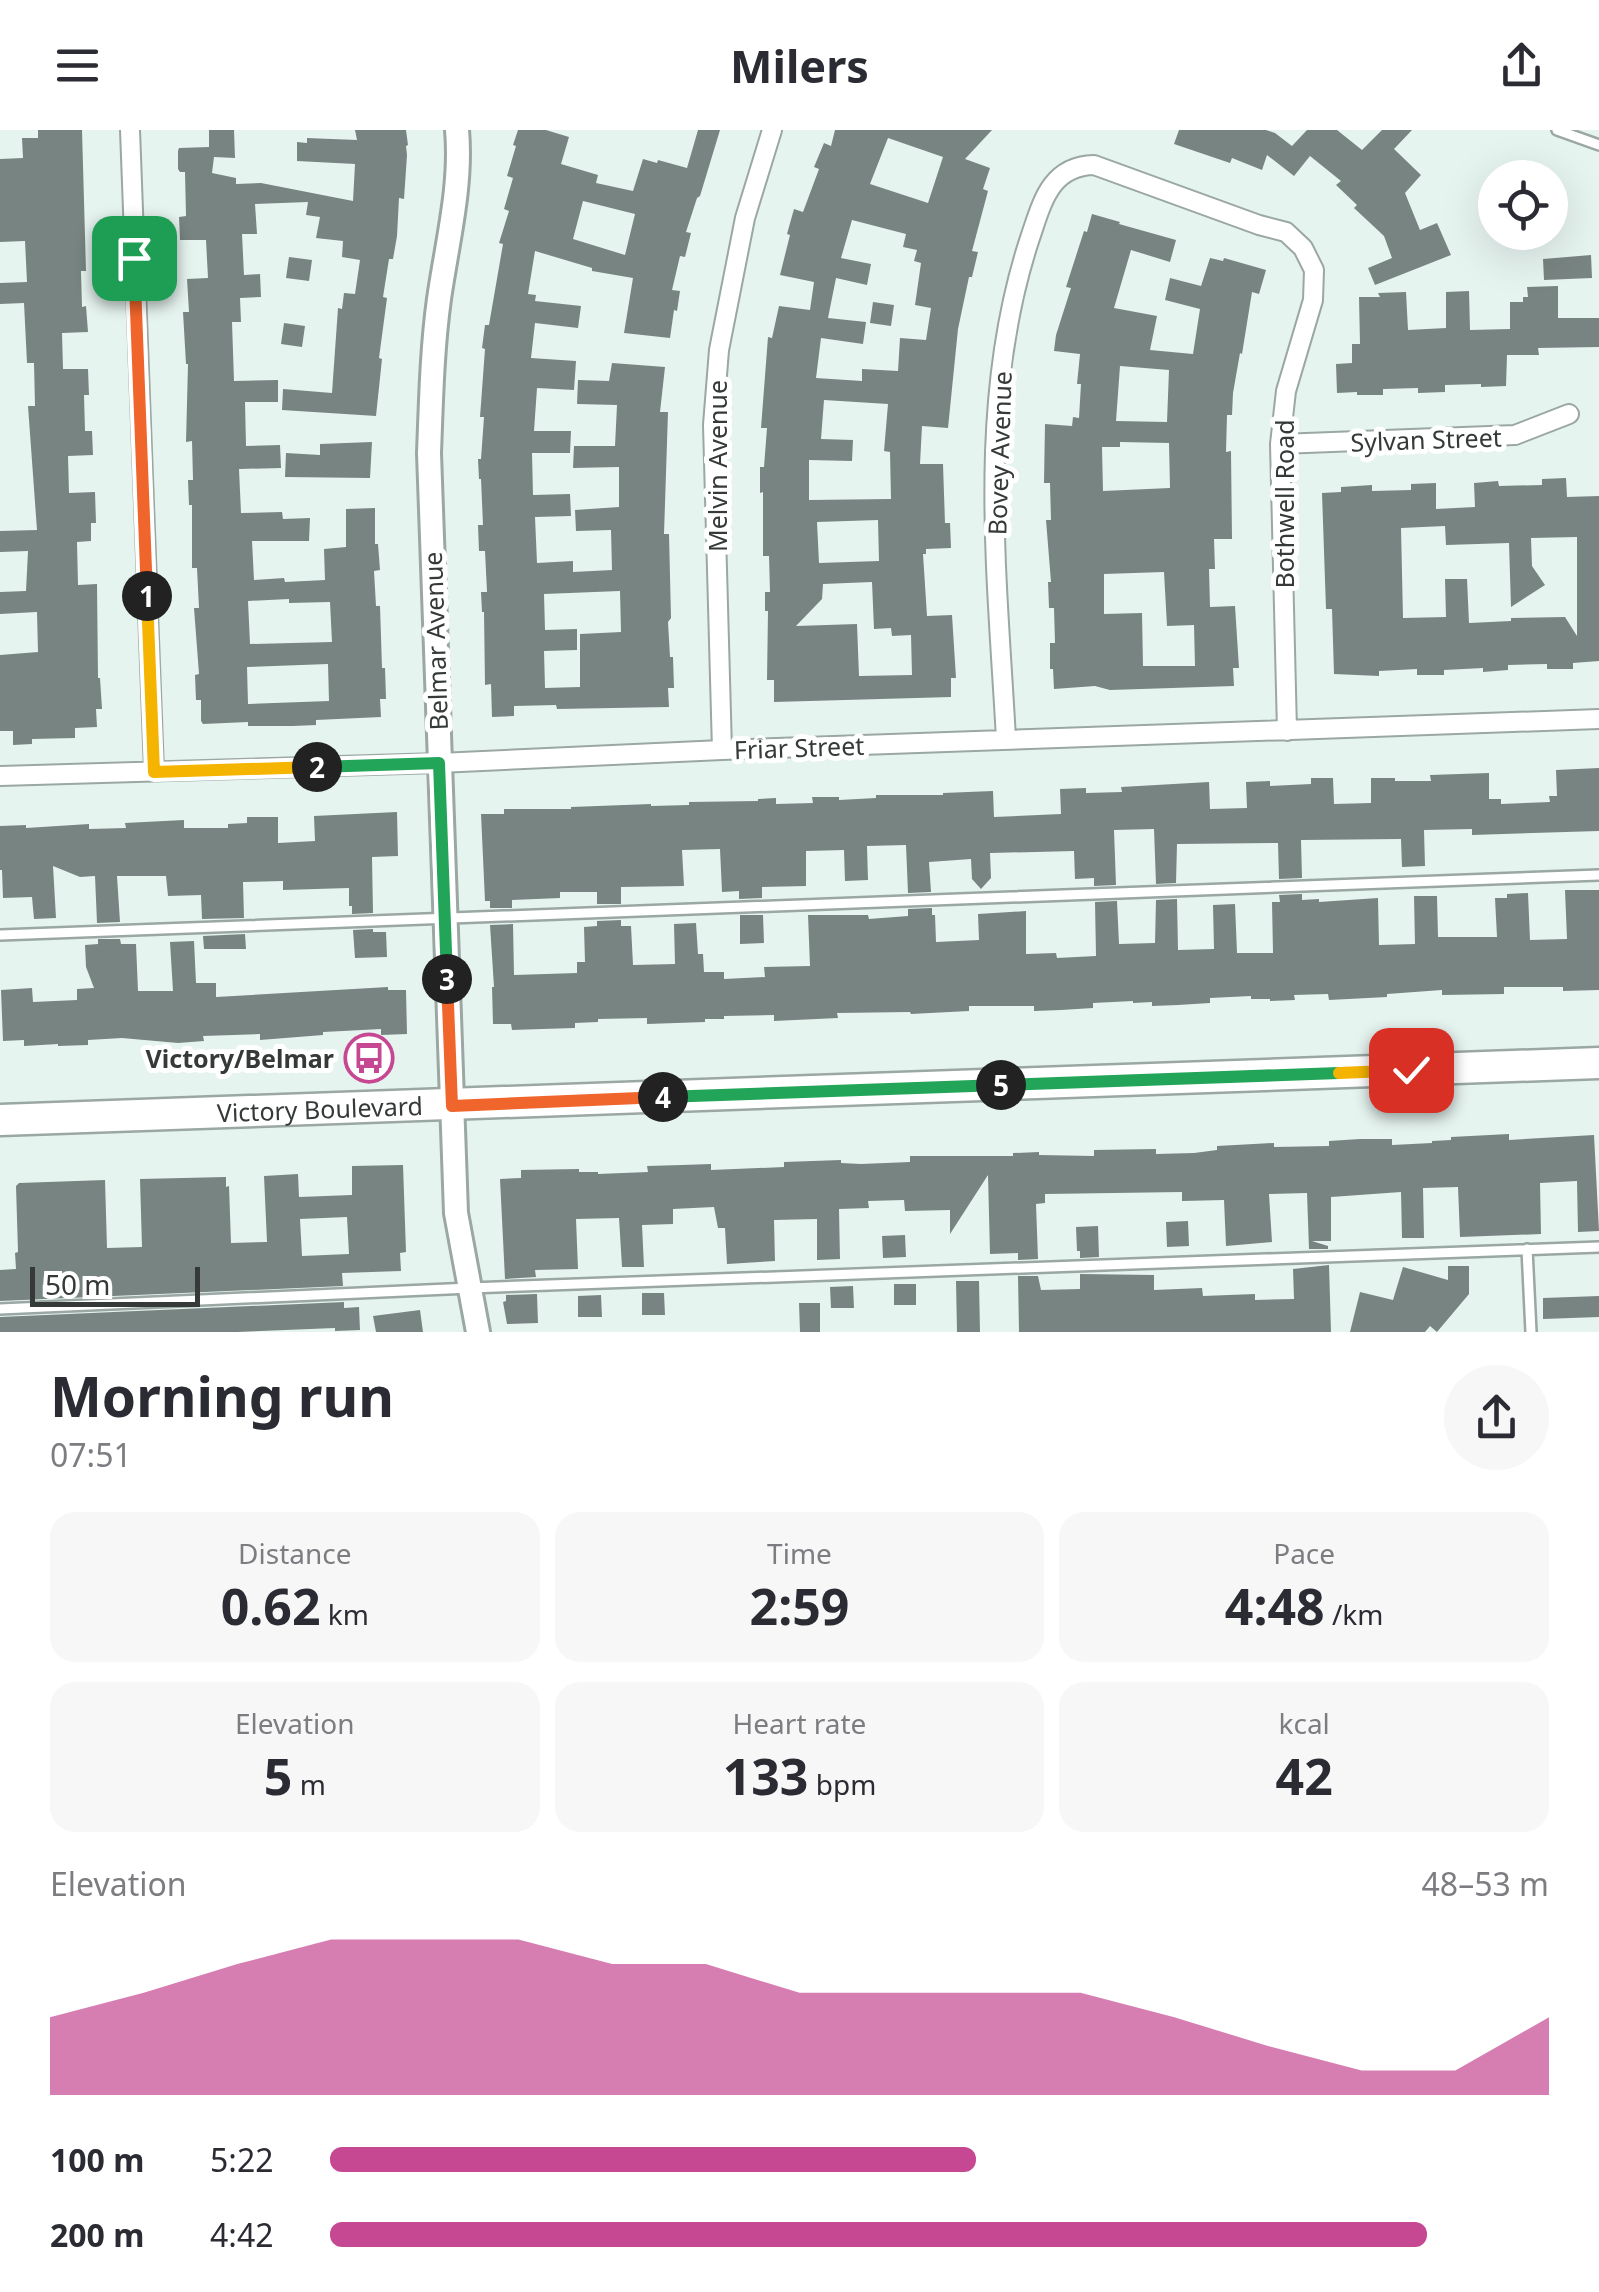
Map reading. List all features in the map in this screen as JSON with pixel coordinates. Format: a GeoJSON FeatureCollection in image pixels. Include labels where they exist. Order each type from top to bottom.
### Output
{"type":"FeatureCollection","features":[{"type":"Feature","properties":{"kind":"main road","name":"Victory Boulevard"},"geometry":{"type":"LineString","coordinates":[[0,1120],[1599,1063]]}},
{"type":"Feature","properties":{"kind":"street"},"geometry":{"type":"LineString","coordinates":[[130,130],[154,772]]}},
{"type":"Feature","properties":{"kind":"street","name":"Belmar Avenue"},"geometry":{"type":"LineString","coordinates":[[457,130],[459,151],[452,221],[432,360],[430,435],[456,1213],[478,1332]]}},
{"type":"Feature","properties":{"kind":"street","name":"Melvin Avenue"},"geometry":{"type":"LineString","coordinates":[[722,750],[713,426],[719,350],[745,218],[772,130]]}},
{"type":"Feature","properties":{"kind":"street","name":"Bothwell Road"},"geometry":{"type":"LineString","coordinates":[[1059,176],[1075,165],[1094,165],[1286,232],[1303,248],[1314,270],[1313,300],[1286,391],[1280,444],[1288,731]]}},
{"type":"Feature","properties":{"kind":"street","name":"Bovey Avenue"},"geometry":{"type":"LineString","coordinates":[[1006,740],[993,486],[996,413],[1016,282],[1042,204],[1059,176]]}},
{"type":"Feature","properties":{"kind":"street","name":"Sylvan Street"},"geometry":{"type":"LineString","coordinates":[[1280,444],[1515,436],[1568,414]]}},
{"type":"Feature","properties":{"kind":"street","name":"Friar Street"},"geometry":{"type":"LineString","coordinates":[[0,776],[1599,718]]}},
{"type":"Feature","properties":{"kind":"lane"},"geometry":{"type":"LineString","coordinates":[[1557,130],[1599,145]]}},
{"type":"Feature","properties":{"kind":"lane"},"geometry":{"type":"LineString","coordinates":[[0,935],[1599,875]]}},
{"type":"Feature","properties":{"kind":"lane"},"geometry":{"type":"LineString","coordinates":[[0,1309],[1599,1246]]}},
{"type":"Feature","properties":{"kind":"lane"},"geometry":{"type":"LineString","coordinates":[[1528,1249],[1531,1332]]}},
{"type":"Feature","properties":{"kind":"building"},"geometry":{"type":"Polygon","coordinates":[[[38,130],[82,130],[86,271],[81,271],[82,307],[86,306],[88,332],[62,333],[63,369],[88,369],[85,431],[92,431],[93,455],[68,456],[69,493],[95,492],[96,523],[91,523],[91,541],[77,542],[78,585],[97,584],[102,709],[96,709],[97,727],[75,728],[75,738],[32,739],[32,744],[13,745],[13,731],[0,731],[0,655],[38,652],[37,612],[0,614],[0,592],[26,591],[28,551],[0,552],[0,531],[37,530],[28,406],[35,406],[34,363],[27,363],[24,303],[0,304],[0,283],[27,282],[25,241],[0,242],[0,159],[23,158],[22,138],[38,138],[38,130]]]}},
{"type":"Feature","properties":{"kind":"building"},"geometry":{"type":"Polygon","coordinates":[[[209,130],[234,130],[235,158],[214,157],[212,173],[236,178],[236,184],[261,183],[353,201],[355,164],[297,161],[297,142],[307,143],[307,138],[357,140],[355,130],[406,130],[404,199],[399,198],[397,236],[383,297],[387,298],[376,416],[282,410],[283,389],[332,393],[338,308],[342,309],[344,293],[355,294],[360,260],[342,257],[343,241],[316,238],[320,217],[306,215],[308,202],[255,204],[257,234],[242,234],[244,275],[260,274],[261,297],[240,298],[241,322],[232,322],[234,381],[278,380],[278,402],[245,402],[246,446],[280,445],[281,468],[239,469],[241,513],[282,512],[283,519],[310,518],[309,541],[252,541],[254,580],[325,580],[324,549],[346,547],[346,509],[375,508],[380,570],[374,571],[376,606],[380,606],[386,699],[380,699],[381,717],[316,720],[316,725],[293,726],[201,721],[201,700],[196,700],[195,675],[199,674],[194,608],[199,608],[197,568],[192,568],[188,480],[193,480],[192,441],[186,442],[188,364],[183,312],[189,312],[187,279],[208,278],[206,240],[180,240],[179,217],[186,216],[185,172],[178,169],[178,151],[209,147],[209,130]],[[289,599],[248,601],[250,644],[332,642],[330,602],[289,603],[289,599]],[[328,664],[247,667],[248,704],[329,701],[328,664]]]}},
{"type":"Feature","properties":{"kind":"building"},"geometry":{"type":"Polygon","coordinates":[[[518,130],[546,130],[569,137],[561,164],[598,175],[596,183],[633,191],[643,159],[687,168],[698,130],[720,130],[686,232],[691,233],[685,257],[680,256],[672,290],[680,291],[670,338],[624,333],[633,278],[592,271],[535,251],[528,294],[536,295],[535,301],[581,306],[578,328],[535,323],[531,358],[576,361],[574,390],[537,388],[534,431],[571,431],[570,453],[532,453],[533,495],[570,494],[571,516],[535,517],[537,563],[573,561],[573,572],[612,570],[611,530],[576,531],[575,510],[619,507],[619,467],[573,468],[574,446],[615,446],[617,405],[577,404],[578,380],[609,381],[612,363],[665,367],[660,412],[668,412],[664,534],[669,534],[668,622],[674,688],[668,688],[669,707],[514,706],[514,716],[492,717],[491,684],[485,685],[481,592],[487,592],[485,551],[479,551],[478,525],[483,525],[478,459],[484,417],[480,417],[485,349],[482,348],[503,244],[499,243],[509,211],[504,209],[513,178],[507,176],[516,146],[513,145],[518,130]],[[583,201],[573,239],[625,255],[635,214],[583,201]],[[620,591],[544,594],[545,630],[577,629],[577,650],[544,651],[545,688],[580,687],[580,634],[621,632],[620,591]]]}},
{"type":"Feature","properties":{"kind":"building"},"geometry":{"type":"Polygon","coordinates":[[[835,130],[992,130],[965,159],[990,168],[972,251],[978,252],[958,329],[948,428],[922,426],[920,464],[943,464],[945,523],[950,523],[951,548],[926,549],[923,554],[927,616],[952,615],[956,678],[951,678],[951,697],[774,702],[774,680],[767,680],[765,592],[770,592],[769,556],[763,556],[760,467],[764,467],[767,428],[761,428],[768,337],[772,338],[779,306],[810,310],[814,282],[780,275],[794,209],[803,212],[824,143],[831,146],[835,130]],[[888,138],[870,184],[928,203],[943,157],[888,138]],[[852,220],[841,258],[871,264],[867,285],[836,278],[828,318],[866,322],[863,344],[821,338],[816,378],[862,381],[862,369],[898,371],[900,338],[926,340],[931,308],[915,305],[921,263],[914,261],[917,250],[903,247],[906,234],[852,220]],[[824,400],[821,439],[853,440],[852,461],[809,460],[809,500],[891,499],[890,452],[884,451],[888,404],[824,400]],[[878,520],[817,522],[819,563],[879,561],[878,520]],[[872,582],[823,584],[822,599],[796,626],[857,624],[859,676],[912,675],[911,635],[892,636],[891,628],[874,629],[872,582]]]}},
{"type":"Feature","properties":{"kind":"building"},"geometry":{"type":"Polygon","coordinates":[[[1179,130],[1266,130],[1292,146],[1307,130],[1337,130],[1362,150],[1382,130],[1412,130],[1394,149],[1421,175],[1405,193],[1420,230],[1437,223],[1451,255],[1375,285],[1368,268],[1392,258],[1384,236],[1336,185],[1341,181],[1310,156],[1294,176],[1267,155],[1262,170],[1232,158],[1230,163],[1174,144],[1179,130]]]}},
{"type":"Feature","properties":{"kind":"building"},"geometry":{"type":"Polygon","coordinates":[[[1092,214],[1176,240],[1170,262],[1131,250],[1114,308],[1157,316],[1150,350],[1193,354],[1200,309],[1165,300],[1170,278],[1201,286],[1210,258],[1266,270],[1259,294],[1252,292],[1232,415],[1227,415],[1232,539],[1214,539],[1215,569],[1209,569],[1210,607],[1235,606],[1239,668],[1233,668],[1234,686],[1054,689],[1050,669],[1050,643],[1055,643],[1054,608],[1049,608],[1046,520],[1051,520],[1050,483],[1044,483],[1045,424],[1072,426],[1073,417],[1079,418],[1080,354],[1054,351],[1071,288],[1066,287],[1084,231],[1087,232],[1092,214]],[[1120,366],[1116,421],[1167,422],[1169,370],[1120,366]],[[1120,442],[1120,447],[1102,447],[1103,491],[1170,488],[1169,443],[1120,442]],[[1164,572],[1104,574],[1104,614],[1142,613],[1143,666],[1195,666],[1194,625],[1167,626],[1164,572]]]}},
{"type":"Feature","properties":{"kind":"building"},"geometry":{"type":"Polygon","coordinates":[[[1591,255],[1592,278],[1544,280],[1543,259],[1591,255]]]}},
{"type":"Feature","properties":{"kind":"building"},"geometry":{"type":"Polygon","coordinates":[[[289,257],[312,260],[309,281],[286,278],[289,257]]]}},
{"type":"Feature","properties":{"kind":"building"},"geometry":{"type":"Polygon","coordinates":[[[1558,286],[1558,318],[1599,318],[1599,347],[1538,348],[1539,355],[1507,355],[1506,386],[1445,385],[1445,392],[1418,393],[1418,388],[1383,389],[1383,395],[1337,393],[1336,364],[1352,363],[1352,344],[1360,344],[1359,297],[1406,292],[1408,330],[1446,328],[1446,292],[1469,291],[1470,330],[1510,329],[1510,302],[1523,302],[1523,297],[1528,297],[1527,287],[1558,286]]]}},
{"type":"Feature","properties":{"kind":"building"},"geometry":{"type":"Polygon","coordinates":[[[873,302],[894,305],[891,326],[870,323],[873,302]]]}},
{"type":"Feature","properties":{"kind":"building"},"geometry":{"type":"Polygon","coordinates":[[[284,323],[305,326],[302,347],[281,344],[284,323]]]}},
{"type":"Feature","properties":{"kind":"building"},"geometry":{"type":"Polygon","coordinates":[[[372,442],[370,478],[285,477],[286,453],[320,455],[320,444],[372,442]]]}},
{"type":"Feature","properties":{"kind":"building"},"geometry":{"type":"Polygon","coordinates":[[[1566,478],[1567,497],[1599,496],[1599,661],[1573,663],[1573,669],[1547,669],[1547,664],[1508,665],[1508,670],[1483,672],[1483,668],[1444,670],[1444,675],[1417,675],[1417,669],[1379,671],[1379,676],[1334,674],[1332,609],[1326,609],[1322,493],[1372,485],[1372,491],[1411,490],[1411,484],[1436,483],[1436,509],[1475,507],[1474,483],[1542,485],[1542,479],[1566,478]],[[1445,526],[1401,528],[1403,618],[1446,617],[1445,579],[1467,579],[1469,623],[1565,617],[1577,636],[1577,537],[1531,538],[1532,566],[1545,585],[1511,607],[1509,543],[1446,545],[1445,526]]]}},
{"type":"Feature","properties":{"kind":"building"},"geometry":{"type":"Polygon","coordinates":[[[1599,768],[1599,831],[1472,835],[1472,829],[1424,830],[1425,866],[1402,867],[1401,839],[1301,840],[1302,878],[1279,879],[1278,843],[1177,844],[1176,883],[1156,884],[1154,829],[1114,830],[1116,885],[1094,886],[1094,878],[1075,879],[1074,851],[990,853],[991,878],[981,889],[972,879],[971,859],[929,862],[931,892],[908,893],[906,845],[867,846],[868,880],[845,881],[844,850],[806,851],[806,886],[762,887],[762,898],[739,899],[739,891],[722,892],[720,849],[682,850],[684,886],[621,887],[621,904],[597,904],[597,892],[560,892],[560,898],[512,900],[512,908],[490,908],[490,901],[485,901],[481,814],[504,814],[504,809],[689,805],[776,798],[776,804],[813,803],[812,797],[839,800],[993,791],[994,817],[1061,814],[1060,789],[1122,792],[1121,787],[1209,782],[1210,809],[1247,808],[1246,782],[1270,781],[1270,786],[1311,784],[1311,778],[1333,778],[1334,804],[1371,803],[1371,778],[1431,781],[1430,775],[1489,773],[1489,799],[1501,799],[1501,804],[1550,802],[1549,796],[1557,796],[1556,770],[1599,768]]]}},
{"type":"Feature","properties":{"kind":"building"},"geometry":{"type":"Polygon","coordinates":[[[397,812],[398,856],[372,857],[373,913],[352,914],[349,888],[283,890],[283,881],[243,882],[244,918],[202,919],[201,895],[168,896],[166,876],[117,876],[120,922],[97,923],[95,876],[80,877],[53,866],[56,918],[34,919],[32,897],[3,898],[0,826],[89,824],[89,829],[126,828],[125,823],[184,820],[184,828],[228,828],[228,824],[247,823],[247,817],[278,817],[278,843],[315,841],[314,816],[397,812]]]}},
{"type":"Feature","properties":{"kind":"building"},"geometry":{"type":"Polygon","coordinates":[[[1565,890],[1599,890],[1599,990],[1504,987],[1504,994],[1442,995],[1442,990],[1329,1000],[1328,994],[1294,995],[1295,1000],[1270,1001],[1251,996],[1210,998],[1210,1003],[1152,1006],[1152,1002],[1133,1001],[1034,1011],[1034,1006],[969,1006],[969,1011],[837,1013],[838,1018],[774,1021],[774,1015],[647,1024],[647,1018],[598,1019],[575,1023],[575,1028],[512,1030],[511,1024],[493,1024],[490,925],[513,924],[514,975],[577,973],[577,962],[585,962],[584,927],[597,926],[597,921],[621,920],[621,926],[631,926],[633,965],[675,964],[674,924],[696,923],[698,954],[703,954],[704,972],[724,972],[724,979],[765,977],[764,967],[810,966],[808,915],[868,915],[869,919],[908,916],[908,909],[932,908],[936,942],[979,940],[978,914],[1026,911],[1026,954],[1056,953],[1057,958],[1096,956],[1095,902],[1117,901],[1119,944],[1155,943],[1156,900],[1177,899],[1178,950],[1214,949],[1213,905],[1235,904],[1237,953],[1273,953],[1272,902],[1280,902],[1279,895],[1302,894],[1302,900],[1319,902],[1378,898],[1379,945],[1415,944],[1414,896],[1437,896],[1438,937],[1497,937],[1495,898],[1528,893],[1530,940],[1567,939],[1565,890]]]}},
{"type":"Feature","properties":{"kind":"building"},"geometry":{"type":"Polygon","coordinates":[[[740,915],[763,915],[764,943],[740,944],[740,915]]]}},
{"type":"Feature","properties":{"kind":"building"},"geometry":{"type":"Polygon","coordinates":[[[353,930],[386,932],[387,957],[355,958],[353,930]]]}},
{"type":"Feature","properties":{"kind":"building"},"geometry":{"type":"Polygon","coordinates":[[[245,934],[246,949],[204,949],[203,936],[245,934]]]}},
{"type":"Feature","properties":{"kind":"building"},"geometry":{"type":"Polygon","coordinates":[[[98,939],[136,944],[138,991],[173,991],[170,942],[194,941],[196,983],[216,983],[216,997],[388,987],[406,990],[407,1034],[381,1035],[381,1029],[260,1040],[260,1034],[203,1036],[204,1041],[178,1043],[122,1038],[58,1046],[24,1046],[24,1040],[3,1041],[1,990],[32,988],[33,1002],[77,1000],[77,989],[94,988],[86,967],[85,945],[98,944],[98,939]]]}},
{"type":"Feature","properties":{"kind":"building"},"geometry":{"type":"Polygon","coordinates":[[[1509,1134],[1509,1140],[1594,1135],[1599,1231],[1578,1232],[1577,1181],[1540,1183],[1541,1234],[1460,1237],[1458,1187],[1423,1188],[1424,1238],[1402,1238],[1401,1192],[1331,1197],[1331,1241],[1312,1241],[1328,1249],[1309,1249],[1307,1193],[1269,1194],[1272,1242],[1226,1246],[1224,1200],[1182,1201],[1182,1192],[1045,1194],[1045,1203],[1036,1204],[1038,1259],[1018,1260],[1018,1253],[990,1254],[988,1175],[950,1234],[950,1210],[905,1211],[904,1200],[868,1201],[869,1208],[839,1209],[840,1259],[817,1260],[817,1219],[774,1220],[775,1261],[727,1264],[725,1228],[718,1228],[714,1207],[673,1209],[673,1224],[642,1225],[644,1267],[622,1267],[619,1218],[576,1219],[578,1269],[535,1270],[536,1277],[505,1279],[500,1179],[521,1178],[521,1170],[579,1169],[598,1174],[648,1172],[647,1166],[711,1164],[711,1170],[784,1167],[784,1162],[910,1162],[910,1156],[1013,1156],[1039,1152],[1094,1156],[1094,1150],[1156,1149],[1156,1154],[1194,1153],[1217,1150],[1217,1146],[1329,1146],[1329,1141],[1360,1139],[1392,1139],[1392,1145],[1509,1134]]]}},
{"type":"Feature","properties":{"kind":"building"},"geometry":{"type":"Polygon","coordinates":[[[403,1165],[406,1252],[400,1253],[401,1271],[342,1273],[343,1286],[0,1301],[0,1270],[16,1269],[19,1183],[105,1180],[107,1248],[142,1247],[140,1179],[226,1177],[231,1243],[267,1242],[264,1176],[298,1174],[299,1197],[352,1195],[352,1166],[403,1165]],[[347,1217],[300,1219],[302,1256],[349,1254],[347,1217]]]}},
{"type":"Feature","properties":{"kind":"building"},"geometry":{"type":"Polygon","coordinates":[[[1188,1221],[1189,1246],[1167,1247],[1166,1222],[1188,1221]]]}},
{"type":"Feature","properties":{"kind":"building"},"geometry":{"type":"Polygon","coordinates":[[[1098,1226],[1099,1257],[1080,1258],[1076,1227],[1098,1226]]]}},
{"type":"Feature","properties":{"kind":"building"},"geometry":{"type":"Polygon","coordinates":[[[905,1235],[906,1257],[883,1258],[882,1236],[905,1235]]]}},
{"type":"Feature","properties":{"kind":"building"},"geometry":{"type":"Polygon","coordinates":[[[1329,1265],[1331,1332],[1019,1332],[1018,1276],[1038,1276],[1041,1290],[1080,1289],[1080,1274],[1154,1275],[1154,1290],[1202,1288],[1203,1296],[1255,1294],[1255,1300],[1294,1299],[1293,1269],[1329,1265]]]}},
{"type":"Feature","properties":{"kind":"building"},"geometry":{"type":"Polygon","coordinates":[[[1448,1266],[1469,1266],[1469,1294],[1437,1332],[1430,1326],[1425,1332],[1350,1332],[1360,1292],[1393,1300],[1403,1267],[1448,1280],[1448,1266]]]}},
{"type":"Feature","properties":{"kind":"building"},"geometry":{"type":"Polygon","coordinates":[[[956,1281],[979,1281],[980,1332],[957,1332],[956,1281]]]}},
{"type":"Feature","properties":{"kind":"building"},"geometry":{"type":"Polygon","coordinates":[[[894,1284],[916,1284],[916,1305],[894,1305],[894,1284]]]}},
{"type":"Feature","properties":{"kind":"building"},"geometry":{"type":"Polygon","coordinates":[[[853,1286],[854,1308],[831,1308],[830,1287],[853,1286]]]}},
{"type":"Feature","properties":{"kind":"building"},"geometry":{"type":"Polygon","coordinates":[[[642,1293],[664,1293],[665,1315],[642,1315],[642,1293]]]}},
{"type":"Feature","properties":{"kind":"building"},"geometry":{"type":"Polygon","coordinates":[[[537,1294],[538,1323],[507,1324],[503,1302],[506,1295],[537,1294]]]}},
{"type":"Feature","properties":{"kind":"building"},"geometry":{"type":"Polygon","coordinates":[[[601,1295],[602,1317],[578,1317],[578,1296],[601,1295]]]}},
{"type":"Feature","properties":{"kind":"building"},"geometry":{"type":"Polygon","coordinates":[[[1599,1296],[1599,1317],[1543,1319],[1543,1298],[1599,1296]]]}},
{"type":"Feature","properties":{"kind":"building"},"geometry":{"type":"Polygon","coordinates":[[[344,1302],[344,1308],[359,1307],[360,1330],[0,1332],[0,1317],[344,1302]]]}},
{"type":"Feature","properties":{"kind":"building"},"geometry":{"type":"Polygon","coordinates":[[[799,1303],[820,1303],[820,1332],[800,1332],[799,1303]]]}},
{"type":"Feature","properties":{"kind":"building"},"geometry":{"type":"Polygon","coordinates":[[[420,1310],[423,1332],[376,1332],[373,1316],[420,1310]]]}},
{"type":"Feature","properties":{"kind":"place","name":"Victory/Belmar"},"geometry":{"type":"Point","coordinates":[369,1058]}},
{"type":"Feature","properties":{"kind":"route"},"geometry":{"type":"LineString","coordinates":[[134,258],[154,772],[439,763],[452,1106],[1411,1070]]}}]}
